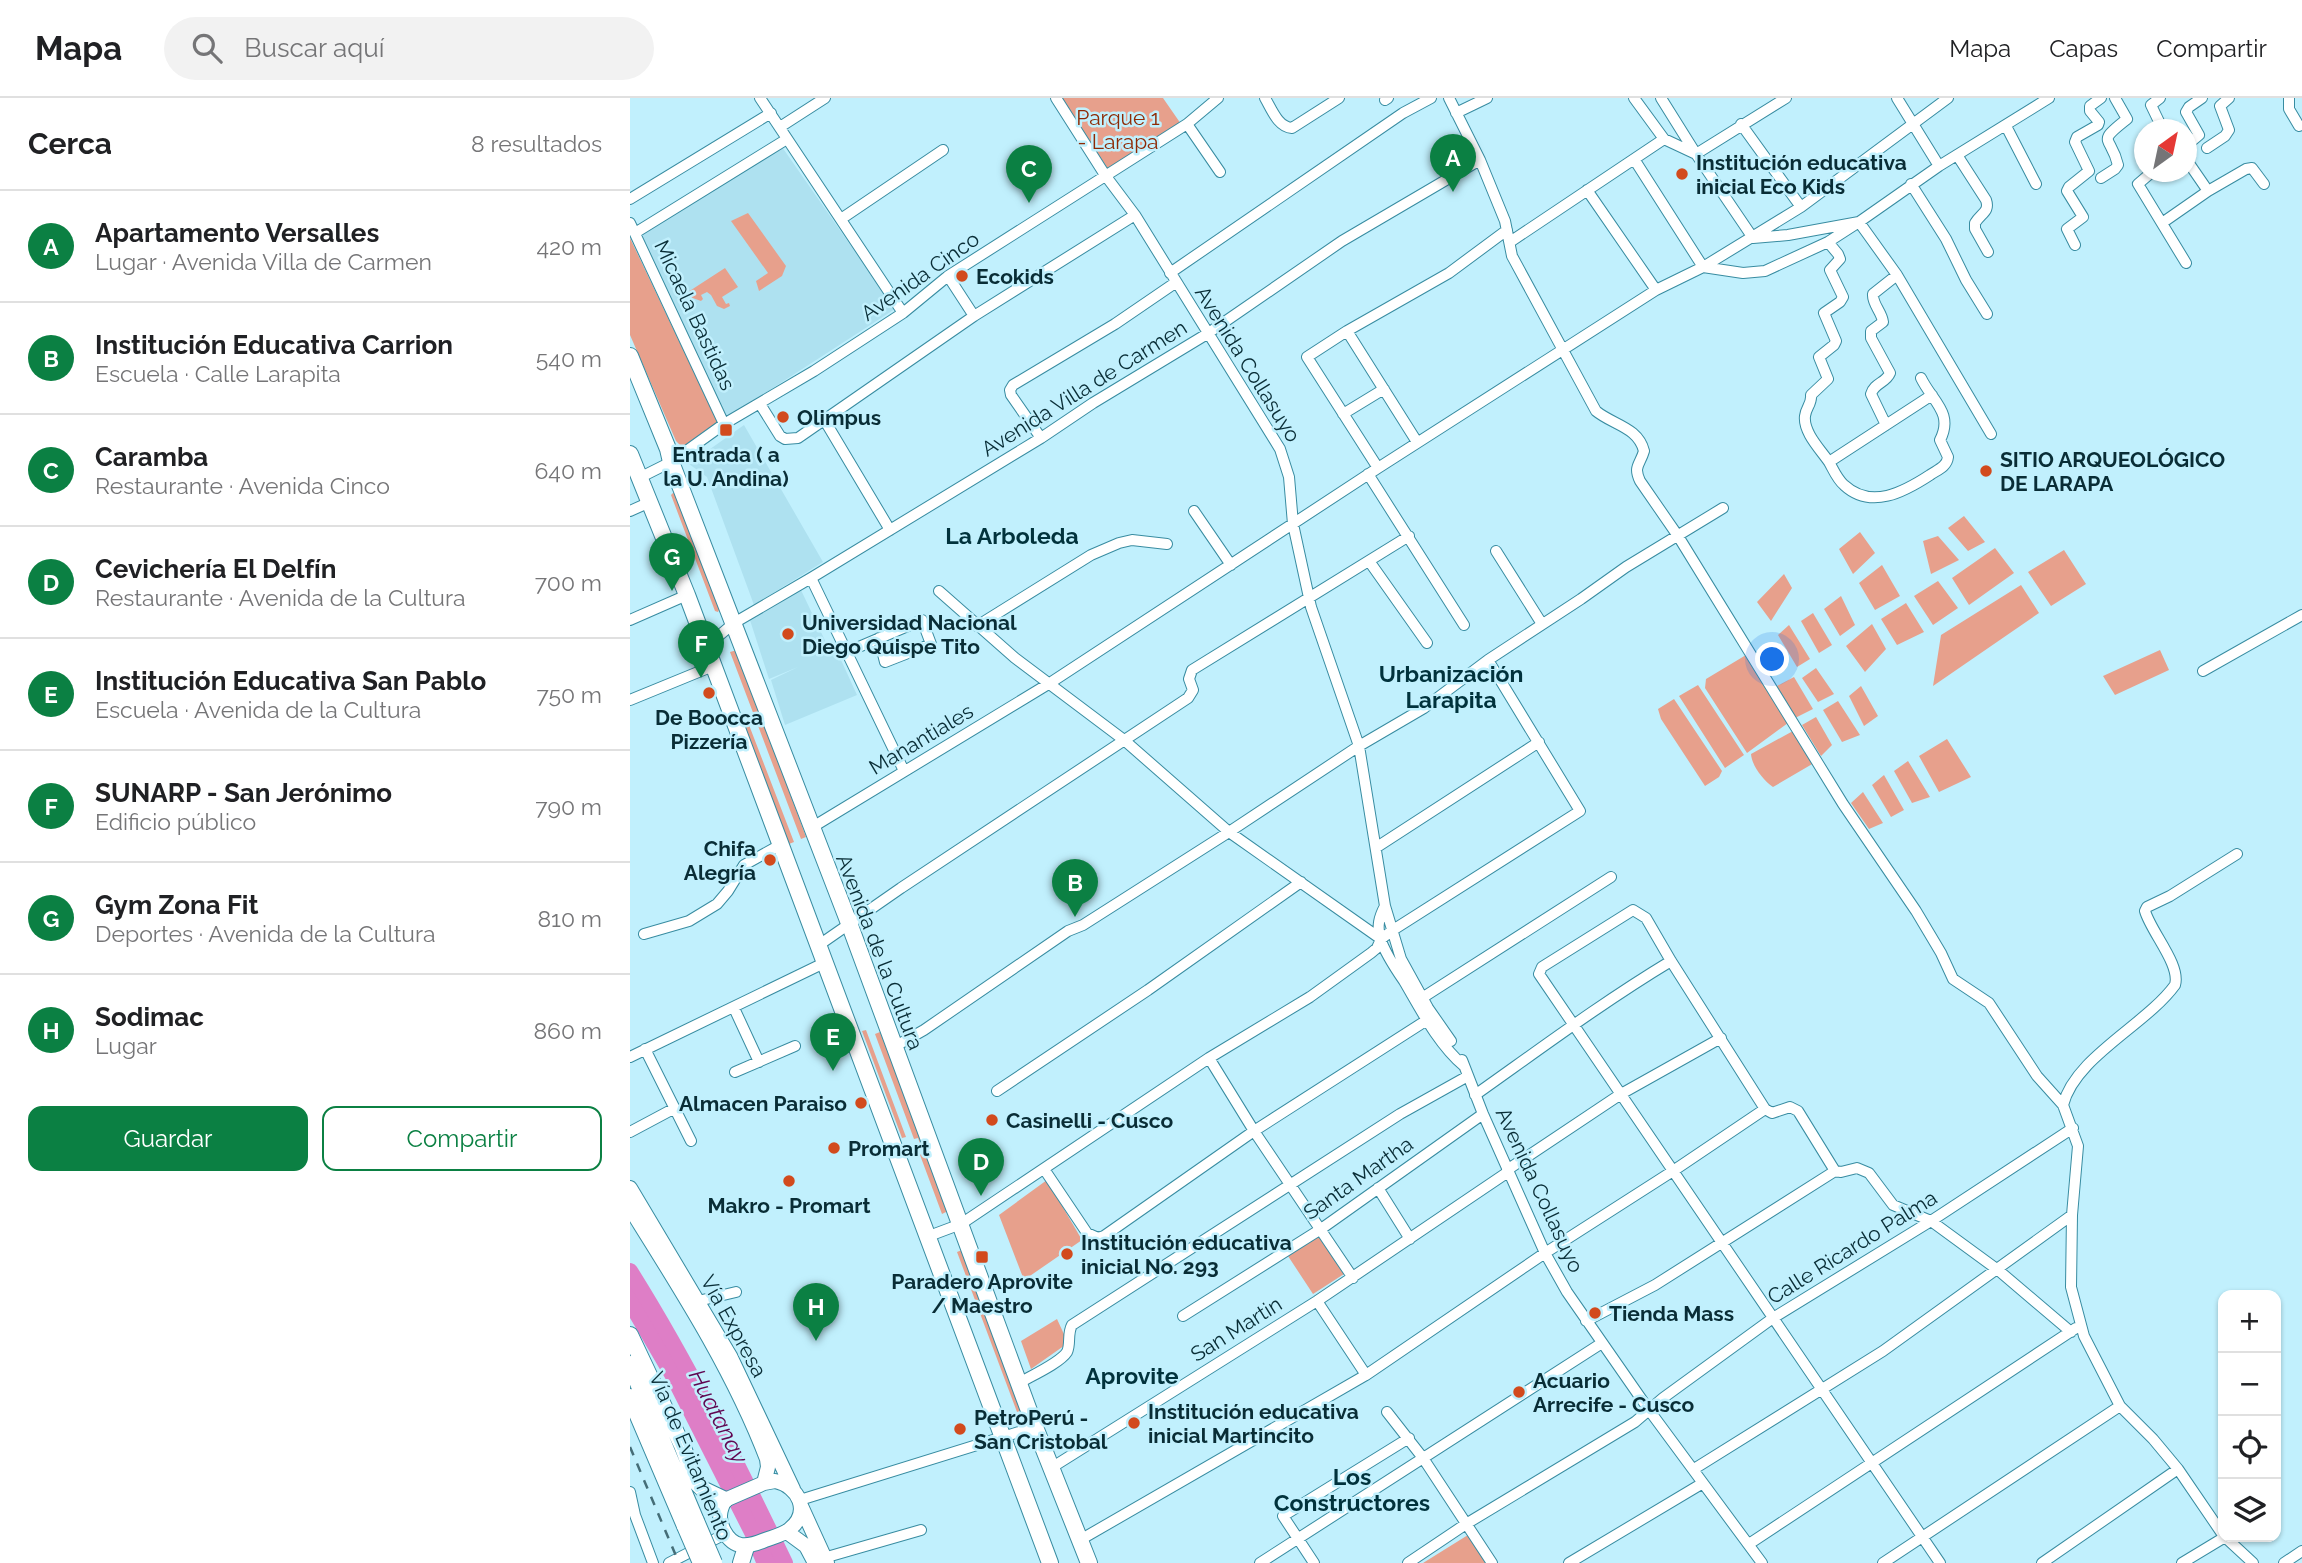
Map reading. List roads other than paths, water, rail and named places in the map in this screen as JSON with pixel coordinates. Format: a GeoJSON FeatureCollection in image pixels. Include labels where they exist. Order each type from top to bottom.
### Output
{"type":"FeatureCollection","features":[{"type":"Feature","properties":{"kind":"highway","name":"Avenida de la Cultura"},"geometry":{"type":"LineString","coordinates":[[630,356],[849,923],[1035,1427],[1089,1563]]}},
{"type":"Feature","properties":{"kind":"highway"},"geometry":{"type":"LineString","coordinates":[[630,454],[687,595],[1051,1563]]}},
{"type":"Feature","properties":{"kind":"highway"},"geometry":{"type":"LineString","coordinates":[[630,1335],[682,1445],[696,1482],[704,1490],[726,1500]]}},
{"type":"Feature","properties":{"kind":"highway","name":"Vía de Evitamiento"},"geometry":{"type":"LineString","coordinates":[[630,1364],[690,1524],[701,1563]]}},
{"type":"Feature","properties":{"kind":"highway","name":"Vía de Evitamiento"},"geometry":{"type":"LineString","coordinates":[[630,1397],[690,1524],[714,1563]]}},
{"type":"Feature","properties":{"kind":"highway"},"geometry":{"type":"LineString","coordinates":[[741,1563],[747,1547]]}},
{"type":"Feature","properties":{"kind":"main road","name":"Vía Expresa"},"geometry":{"type":"LineString","coordinates":[[630,1188],[730,1356],[798,1498],[821,1561]]}},
{"type":"Feature","properties":{"kind":"main road","name":"Vía Expresa"},"geometry":{"type":"LineString","coordinates":[[630,1208],[691,1309],[738,1396],[766,1459],[768,1467],[762,1484]]}},
{"type":"Feature","properties":{"kind":"main road"},"geometry":{"type":"LineString","coordinates":[[775,1481],[798,1498],[796,1523],[786,1533],[747,1547],[737,1545],[725,1534],[719,1519],[726,1500],[762,1484],[775,1481]]}},
{"type":"Feature","properties":{"kind":"main road"},"geometry":{"type":"LineString","coordinates":[[786,1533],[806,1546],[821,1561]]}},
{"type":"Feature","properties":{"kind":"street"},"geometry":{"type":"LineString","coordinates":[[760,98],[903,313]]}},
{"type":"Feature","properties":{"kind":"street"},"geometry":{"type":"LineString","coordinates":[[780,127],[825,98]]}},
{"type":"Feature","properties":{"kind":"street","name":"Avenida Collasuyo"},"geometry":{"type":"LineString","coordinates":[[1056,98],[1105,176],[1135,215],[1280,449],[1289,477],[1293,524],[1308,597],[1359,746],[1385,906],[1401,959],[1425,1009]]}},
{"type":"Feature","properties":{"kind":"street","name":"Avenida Cinco"},"geometry":{"type":"LineString","coordinates":[[639,478],[671,462],[724,424],[903,313],[948,276],[1186,124],[1218,98]]}},
{"type":"Feature","properties":{"kind":"street"},"geometry":{"type":"LineString","coordinates":[[1265,98],[1279,122],[1288,128],[1339,98]]}},
{"type":"Feature","properties":{"kind":"street"},"geometry":{"type":"LineString","coordinates":[[1041,438],[1011,395],[1013,385],[1115,324],[1172,278],[1403,113],[1431,98]]}},
{"type":"Feature","properties":{"kind":"street"},"geometry":{"type":"LineString","coordinates":[[1449,98],[1480,160],[1507,230],[1512,256],[1596,411],[1614,424],[1633,432],[1642,444],[1644,451],[1636,473],[1678,536],[1843,804],[1916,911],[1953,979],[1989,1003],[2037,1076],[2063,1105],[2078,1146],[2072,1215],[2071,1287],[2084,1336],[2120,1406],[2178,1469],[2218,1527]]}},
{"type":"Feature","properties":{"kind":"street"},"geometry":{"type":"LineString","coordinates":[[1456,113],[1486,98]]}},
{"type":"Feature","properties":{"kind":"street"},"geometry":{"type":"LineString","coordinates":[[1634,98],[1664,139],[1696,154]]}},
{"type":"Feature","properties":{"kind":"street"},"geometry":{"type":"LineString","coordinates":[[1661,98],[1753,238],[1788,235],[1859,222]]}},
{"type":"Feature","properties":{"kind":"street"},"geometry":{"type":"LineString","coordinates":[[1696,154],[1784,98]]}},
{"type":"Feature","properties":{"kind":"street"},"geometry":{"type":"LineString","coordinates":[[1897,98],[1939,166]]}},
{"type":"Feature","properties":{"kind":"street","name":"Manantiales"},"geometry":{"type":"LineString","coordinates":[[811,828],[1050,683],[1417,442],[1656,290],[1753,238],[1801,207],[1948,98]]}},
{"type":"Feature","properties":{"kind":"street"},"geometry":{"type":"LineString","coordinates":[[1634,159],[1703,267],[1743,273],[1765,271],[1828,242],[1911,184],[2049,98]]}},
{"type":"Feature","properties":{"kind":"street"},"geometry":{"type":"LineString","coordinates":[[2075,245],[2067,229],[2083,217],[2067,191],[2089,171],[2074,142],[2077,137],[2098,125],[2090,106],[2101,98]]}},
{"type":"Feature","properties":{"kind":"street"},"geometry":{"type":"LineString","coordinates":[[2101,178],[2118,165],[2107,137],[2127,120],[2115,98]]}},
{"type":"Feature","properties":{"kind":"street"},"geometry":{"type":"LineString","coordinates":[[2158,119],[2151,105],[2160,98]]}},
{"type":"Feature","properties":{"kind":"street"},"geometry":{"type":"LineString","coordinates":[[2190,119],[2186,112],[2202,98]]}},
{"type":"Feature","properties":{"kind":"street"},"geometry":{"type":"LineString","coordinates":[[2207,148],[2225,136],[2229,130],[2220,106],[2229,98]]}},
{"type":"Feature","properties":{"kind":"street"},"geometry":{"type":"LineString","coordinates":[[2289,98],[2289,109],[2299,126]]}},
{"type":"Feature","properties":{"kind":"street"},"geometry":{"type":"LineString","coordinates":[[630,199],[771,113]]}},
{"type":"Feature","properties":{"kind":"street"},"geometry":{"type":"LineString","coordinates":[[1186,124],[1220,172]]}},
{"type":"Feature","properties":{"kind":"street"},"geometry":{"type":"LineString","coordinates":[[1741,124],[1801,207]]}},
{"type":"Feature","properties":{"kind":"street"},"geometry":{"type":"LineString","coordinates":[[2006,126],[2036,184]]}},
{"type":"Feature","properties":{"kind":"street"},"geometry":{"type":"LineString","coordinates":[[633,228],[787,139]]}},
{"type":"Feature","properties":{"kind":"street"},"geometry":{"type":"LineString","coordinates":[[1510,242],[1664,139]]}},
{"type":"Feature","properties":{"kind":"street"},"geometry":{"type":"LineString","coordinates":[[841,219],[943,150]]}},
{"type":"Feature","properties":{"kind":"street"},"geometry":{"type":"LineString","coordinates":[[1958,155],[1986,200],[1988,207],[1975,223],[1975,229],[1989,252]]}},
{"type":"Feature","properties":{"kind":"street","name":"Avenida Villa de Carmen"},"geometry":{"type":"LineString","coordinates":[[704,640],[721,634],[734,622],[1041,438],[1207,334],[1342,241],[1480,160]]}},
{"type":"Feature","properties":{"kind":"street"},"geometry":{"type":"LineString","coordinates":[[2162,223],[2208,191],[2249,168],[2264,184]]}},
{"type":"Feature","properties":{"kind":"street"},"geometry":{"type":"LineString","coordinates":[[2197,175],[2208,191]]}},
{"type":"Feature","properties":{"kind":"street"},"geometry":{"type":"LineString","coordinates":[[2140,182],[2138,184],[2186,263]]}},
{"type":"Feature","properties":{"kind":"street"},"geometry":{"type":"LineString","coordinates":[[1911,184],[1946,239],[1966,281],[1987,314]]}},
{"type":"Feature","properties":{"kind":"street"},"geometry":{"type":"LineString","coordinates":[[1587,190],[1656,290]]}},
{"type":"Feature","properties":{"kind":"street"},"geometry":{"type":"LineString","coordinates":[[760,404],[776,432],[785,439],[798,438],[974,316],[1135,215]]}},
{"type":"Feature","properties":{"kind":"street"},"geometry":{"type":"LineString","coordinates":[[1859,222],[1897,275],[1992,434]]}},
{"type":"Feature","properties":{"kind":"street","name":"Micaela Bastidas"},"geometry":{"type":"LineString","coordinates":[[633,228],[724,424]]}},
{"type":"Feature","properties":{"kind":"street"},"geometry":{"type":"LineString","coordinates":[[1464,625],[1409,536],[1343,414],[1307,356],[1449,273],[1507,230]]}},
{"type":"Feature","properties":{"kind":"street"},"geometry":{"type":"LineString","coordinates":[[1788,235],[1797,255]]}},
{"type":"Feature","properties":{"kind":"street"},"geometry":{"type":"LineString","coordinates":[[1828,242],[1840,259],[1830,270],[1843,297],[1824,313],[1836,341],[1819,357],[1828,379],[1811,395],[1811,405],[1805,412],[1805,427],[1844,484],[1854,491],[1870,497],[1905,491],[1948,462],[1940,440],[1946,418],[1922,378]]}},
{"type":"Feature","properties":{"kind":"street"},"geometry":{"type":"LineString","coordinates":[[1886,425],[1871,394],[1874,386],[1889,377],[1890,373],[1871,338],[1871,331],[1883,322],[1872,299],[1876,290],[1897,275]]}},
{"type":"Feature","properties":{"kind":"street"},"geometry":{"type":"LineString","coordinates":[[948,276],[974,316]]}},
{"type":"Feature","properties":{"kind":"street"},"geometry":{"type":"LineString","coordinates":[[1347,331],[1417,442]]}},
{"type":"Feature","properties":{"kind":"street"},"geometry":{"type":"LineString","coordinates":[[1343,414],[1384,389]]}},
{"type":"Feature","properties":{"kind":"street"},"geometry":{"type":"LineString","coordinates":[[1829,462],[1932,396]]}},
{"type":"Feature","properties":{"kind":"street"},"geometry":{"type":"LineString","coordinates":[[825,421],[890,530]]}},
{"type":"Feature","properties":{"kind":"street"},"geometry":{"type":"LineString","coordinates":[[630,511],[650,502]]}},
{"type":"Feature","properties":{"kind":"street"},"geometry":{"type":"LineString","coordinates":[[894,1047],[924,1030],[1058,937],[1083,925],[1359,746],[1424,708],[1488,660],[1626,567],[1723,508]]}},
{"type":"Feature","properties":{"kind":"street"},"geometry":{"type":"LineString","coordinates":[[1194,510],[1231,565]]}},
{"type":"Feature","properties":{"kind":"street"},"geometry":{"type":"LineString","coordinates":[[819,945],[1188,698],[1193,690],[1189,679],[1192,670],[1409,536]]}},
{"type":"Feature","properties":{"kind":"street"},"geometry":{"type":"LineString","coordinates":[[977,626],[1091,555],[1132,540],[1167,544]]}},
{"type":"Feature","properties":{"kind":"street"},"geometry":{"type":"LineString","coordinates":[[1496,551],[1542,624]]}},
{"type":"Feature","properties":{"kind":"street"},"geometry":{"type":"LineString","coordinates":[[1369,561],[1427,643]]}},
{"type":"Feature","properties":{"kind":"street"},"geometry":{"type":"LineString","coordinates":[[811,578],[904,771]]}},
{"type":"Feature","properties":{"kind":"street"},"geometry":{"type":"LineString","coordinates":[[939,591],[1015,658],[1124,740],[1229,832],[1381,939]]}},
{"type":"Feature","properties":{"kind":"street"},"geometry":{"type":"LineString","coordinates":[[630,620],[687,595]]}},
{"type":"Feature","properties":{"kind":"street"},"geometry":{"type":"LineString","coordinates":[[2203,671],[2302,615]]}},
{"type":"Feature","properties":{"kind":"street"},"geometry":{"type":"LineString","coordinates":[[847,652],[878,638],[922,620],[931,644],[885,662],[878,638]]}},
{"type":"Feature","properties":{"kind":"street"},"geometry":{"type":"LineString","coordinates":[[929,1236],[961,1224],[1209,1058],[1310,997],[1371,953],[1381,939],[1393,930],[1580,811],[1488,660]]}},
{"type":"Feature","properties":{"kind":"street"},"geometry":{"type":"LineString","coordinates":[[630,700],[713,666]]}},
{"type":"Feature","properties":{"kind":"street"},"geometry":{"type":"LineString","coordinates":[[1377,847],[1539,742]]}},
{"type":"Feature","properties":{"kind":"street"},"geometry":{"type":"LineString","coordinates":[[644,934],[689,920],[717,904],[744,865],[780,845]]}},
{"type":"Feature","properties":{"kind":"street"},"geometry":{"type":"LineString","coordinates":[[2063,1105],[2071,1084],[2085,1068],[2175,985],[2176,971],[2148,920],[2145,911],[2147,907],[2170,896],[2237,854]]}},
{"type":"Feature","properties":{"kind":"street"},"geometry":{"type":"LineString","coordinates":[[1044,1169],[1087,1233],[1098,1238],[1104,1236],[1611,877]]}},
{"type":"Feature","properties":{"kind":"street"},"geometry":{"type":"LineString","coordinates":[[997,1091],[1147,990],[1301,881]]}},
{"type":"Feature","properties":{"kind":"street","name":"Avenida Collasuyo"},"geometry":{"type":"LineString","coordinates":[[1385,906],[1379,923],[1381,939],[1388,955],[1454,1057],[1466,1071],[1545,1253],[1586,1321],[1760,1559]]}},
{"type":"Feature","properties":{"kind":"street"},"geometry":{"type":"LineString","coordinates":[[1940,1563],[1539,974],[1542,967],[1633,910],[1646,918],[1765,1109],[1772,1114],[1790,1107],[1798,1111],[1835,1171],[1857,1168],[1869,1173],[1893,1205],[1931,1221],[1998,1270],[2071,1332]]}},
{"type":"Feature","properties":{"kind":"street"},"geometry":{"type":"LineString","coordinates":[[1475,1095],[1608,1000],[1671,961]]}},
{"type":"Feature","properties":{"kind":"street"},"geometry":{"type":"LineString","coordinates":[[630,1057],[824,963]]}},
{"type":"Feature","properties":{"kind":"street"},"geometry":{"type":"LineString","coordinates":[[734,1008],[759,1062]]}},
{"type":"Feature","properties":{"kind":"street","name":"San Martin"},"geometry":{"type":"LineString","coordinates":[[1051,1468],[1353,1278],[1621,1094],[1721,1038]]}},
{"type":"Feature","properties":{"kind":"street"},"geometry":{"type":"LineString","coordinates":[[735,1072],[795,1046]]}},
{"type":"Feature","properties":{"kind":"street"},"geometry":{"type":"LineString","coordinates":[[645,1049],[691,1142]]}},
{"type":"Feature","properties":{"kind":"street"},"geometry":{"type":"LineString","coordinates":[[1209,1058],[1254,1131],[1353,1278]]}},
{"type":"Feature","properties":{"kind":"street"},"geometry":{"type":"LineString","coordinates":[[1019,1383],[1062,1358],[1068,1350],[1072,1325],[1466,1071]]}},
{"type":"Feature","properties":{"kind":"street"},"geometry":{"type":"LineString","coordinates":[[630,1132],[675,1108]]}},
{"type":"Feature","properties":{"kind":"street"},"geometry":{"type":"LineString","coordinates":[[1080,1540],[1366,1375],[1545,1253],[1765,1109]]}},
{"type":"Feature","properties":{"kind":"street","name":"Santa Martha"},"geometry":{"type":"LineString","coordinates":[[1183,1316],[1321,1229],[1483,1114]]}},
{"type":"Feature","properties":{"kind":"street","name":"Calle Ricardo Palma"},"geometry":{"type":"LineString","coordinates":[[1408,1563],[1466,1524],[1635,1422],[1773,1318],[1931,1221],[2073,1128]]}},
{"type":"Feature","properties":{"kind":"street"},"geometry":{"type":"LineString","coordinates":[[1586,1321],[1655,1285],[1835,1171]]}},
{"type":"Feature","properties":{"kind":"street"},"geometry":{"type":"LineString","coordinates":[[1378,1188],[1410,1239]]}},
{"type":"Feature","properties":{"kind":"street"},"geometry":{"type":"LineString","coordinates":[[1694,1469],[1883,1351],[2072,1215]]}},
{"type":"Feature","properties":{"kind":"street"},"geometry":{"type":"LineString","coordinates":[[698,1301],[736,1292]]}},
{"type":"Feature","properties":{"kind":"street"},"geometry":{"type":"LineString","coordinates":[[1317,1301],[1366,1375]]}},
{"type":"Feature","properties":{"kind":"street"},"geometry":{"type":"LineString","coordinates":[[1749,1544],[2081,1324]]}},
{"type":"Feature","properties":{"kind":"street"},"geometry":{"type":"LineString","coordinates":[[1260,1563],[1602,1343]]}},
{"type":"Feature","properties":{"kind":"street"},"geometry":{"type":"LineString","coordinates":[[1883,1563],[2120,1406]]}},
{"type":"Feature","properties":{"kind":"street"},"geometry":{"type":"LineString","coordinates":[[1387,1412],[1423,1458],[1492,1563]]}},
{"type":"Feature","properties":{"kind":"street"},"geometry":{"type":"LineString","coordinates":[[798,1498],[1003,1439],[1035,1427]]}},
{"type":"Feature","properties":{"kind":"street"},"geometry":{"type":"LineString","coordinates":[[1314,1563],[1283,1516],[1409,1438]]}},
{"type":"Feature","properties":{"kind":"street"},"geometry":{"type":"LineString","coordinates":[[2042,1563],[2178,1469]]}},
{"type":"Feature","properties":{"kind":"street"},"geometry":{"type":"LineString","coordinates":[[1569,1563],[1703,1483]]}},
{"type":"Feature","properties":{"kind":"street"},"geometry":{"type":"LineString","coordinates":[[630,1492],[632,1516],[653,1563]]}},
{"type":"Feature","properties":{"kind":"street"},"geometry":{"type":"LineString","coordinates":[[821,1561],[921,1530]]}},
{"type":"Feature","properties":{"kind":"street"},"geometry":{"type":"LineString","coordinates":[[669,1563],[725,1534]]}},
{"type":"Feature","properties":{"kind":"street"},"geometry":{"type":"LineString","coordinates":[[2182,1563],[2218,1540]]}},
{"type":"Feature","properties":{"kind":"street"},"geometry":{"type":"LineString","coordinates":[[2230,1542],[2253,1563]]}},
{"type":"Feature","properties":{"kind":"street"},"geometry":{"type":"LineString","coordinates":[[2284,1563],[2302,1551]]}},
{"type":"Feature","properties":{"kind":"street"},"geometry":{"type":"LineString","coordinates":[[1746,1563],[1760,1559]]}},
{"type":"Feature","properties":{"kind":"waterway","name":"Huatanay"},"geometry":{"type":"LineString","coordinates":[[630,1271],[692,1378],[785,1563]]}},
{"type":"Feature","properties":{"kind":"railway"},"geometry":{"type":"LineString","coordinates":[[630,1447],[679,1563]]}},
{"type":"Feature","properties":{"kind":"place","name":"Institución educativa inicial Eco Kids"},"geometry":{"type":"Point","coordinates":[1682,174]}},
{"type":"Feature","properties":{"kind":"place","name":"Apartamento Versalles"},"geometry":{"type":"Point","coordinates":[1453,192]}},
{"type":"Feature","properties":{"kind":"place","name":"Caramba"},"geometry":{"type":"Point","coordinates":[1029,203]}},
{"type":"Feature","properties":{"kind":"place","name":"Ecokids"},"geometry":{"type":"Point","coordinates":[962,276]}},
{"type":"Feature","properties":{"kind":"place","name":"Olimpus"},"geometry":{"type":"Point","coordinates":[783,417]}},
{"type":"Feature","properties":{"kind":"place","name":"Entrada ( a la U. Andina)"},"geometry":{"type":"Point","coordinates":[726,430]}},
{"type":"Feature","properties":{"kind":"place","name":"SITIO ARQUEOLÓGICO DE LARAPA"},"geometry":{"type":"Point","coordinates":[1986,471]}},
{"type":"Feature","properties":{"kind":"place","name":"Gym Zona Fit"},"geometry":{"type":"Point","coordinates":[672,591]}},
{"type":"Feature","properties":{"kind":"place","name":"Universidad Nacional Diego Quispe Tito"},"geometry":{"type":"Point","coordinates":[788,634]}},
{"type":"Feature","properties":{"kind":"place","name":"SUNARP - San Jerónimo"},"geometry":{"type":"Point","coordinates":[701,678]}},
{"type":"Feature","properties":{"kind":"place","name":"De Boocca Pizzería"},"geometry":{"type":"Point","coordinates":[709,693]}},
{"type":"Feature","properties":{"kind":"place","name":"Chifa Alegría"},"geometry":{"type":"Point","coordinates":[770,860]}},
{"type":"Feature","properties":{"kind":"place","name":"Institución Educativa Carrion"},"geometry":{"type":"Point","coordinates":[1075,917]}},
{"type":"Feature","properties":{"kind":"place","name":"Institución Educativa San Pablo"},"geometry":{"type":"Point","coordinates":[833,1071]}},
{"type":"Feature","properties":{"kind":"place","name":"Almacen Paraiso"},"geometry":{"type":"Point","coordinates":[861,1103]}},
{"type":"Feature","properties":{"kind":"place","name":"Casinelli - Cusco"},"geometry":{"type":"Point","coordinates":[992,1120]}},
{"type":"Feature","properties":{"kind":"place","name":"Promart"},"geometry":{"type":"Point","coordinates":[834,1148]}},
{"type":"Feature","properties":{"kind":"place","name":"Makro - Promart"},"geometry":{"type":"Point","coordinates":[789,1181]}},
{"type":"Feature","properties":{"kind":"place","name":"Cevichería El Delfín"},"geometry":{"type":"Point","coordinates":[981,1196]}},
{"type":"Feature","properties":{"kind":"place","name":"Institución educativa inicial No. 293"},"geometry":{"type":"Point","coordinates":[1067,1254]}},
{"type":"Feature","properties":{"kind":"place","name":"Paradero Aprovite / Maestro"},"geometry":{"type":"Point","coordinates":[982,1257]}},
{"type":"Feature","properties":{"kind":"place","name":"Tienda Mass"},"geometry":{"type":"Point","coordinates":[1595,1313]}},
{"type":"Feature","properties":{"kind":"place","name":"Sodimac"},"geometry":{"type":"Point","coordinates":[816,1341]}},
{"type":"Feature","properties":{"kind":"place","name":"Acuario Arrecife - Cusco"},"geometry":{"type":"Point","coordinates":[1519,1392]}},
{"type":"Feature","properties":{"kind":"place","name":"Institución educativa inicial Martincito"},"geometry":{"type":"Point","coordinates":[1134,1423]}},
{"type":"Feature","properties":{"kind":"place","name":"PetroPerú - San Cristobal"},"geometry":{"type":"Point","coordinates":[960,1429]}},
{"type":"Feature","properties":{"kind":"district","name":"La Arboleda"},"geometry":{"type":"Point","coordinates":[1012,535]}},
{"type":"Feature","properties":{"kind":"district","name":"Urbanización Larapita"},"geometry":{"type":"Point","coordinates":[1451,686]}},
{"type":"Feature","properties":{"kind":"district","name":"Aprovite"},"geometry":{"type":"Point","coordinates":[1132,1375]}},
{"type":"Feature","properties":{"kind":"district","name":"Los Constructores"},"geometry":{"type":"Point","coordinates":[1352,1489]}},
{"type":"Feature","properties":{"kind":"park label","name":"Parque 1 - Larapa"},"geometry":{"type":"Point","coordinates":[1118,129]}}]}
